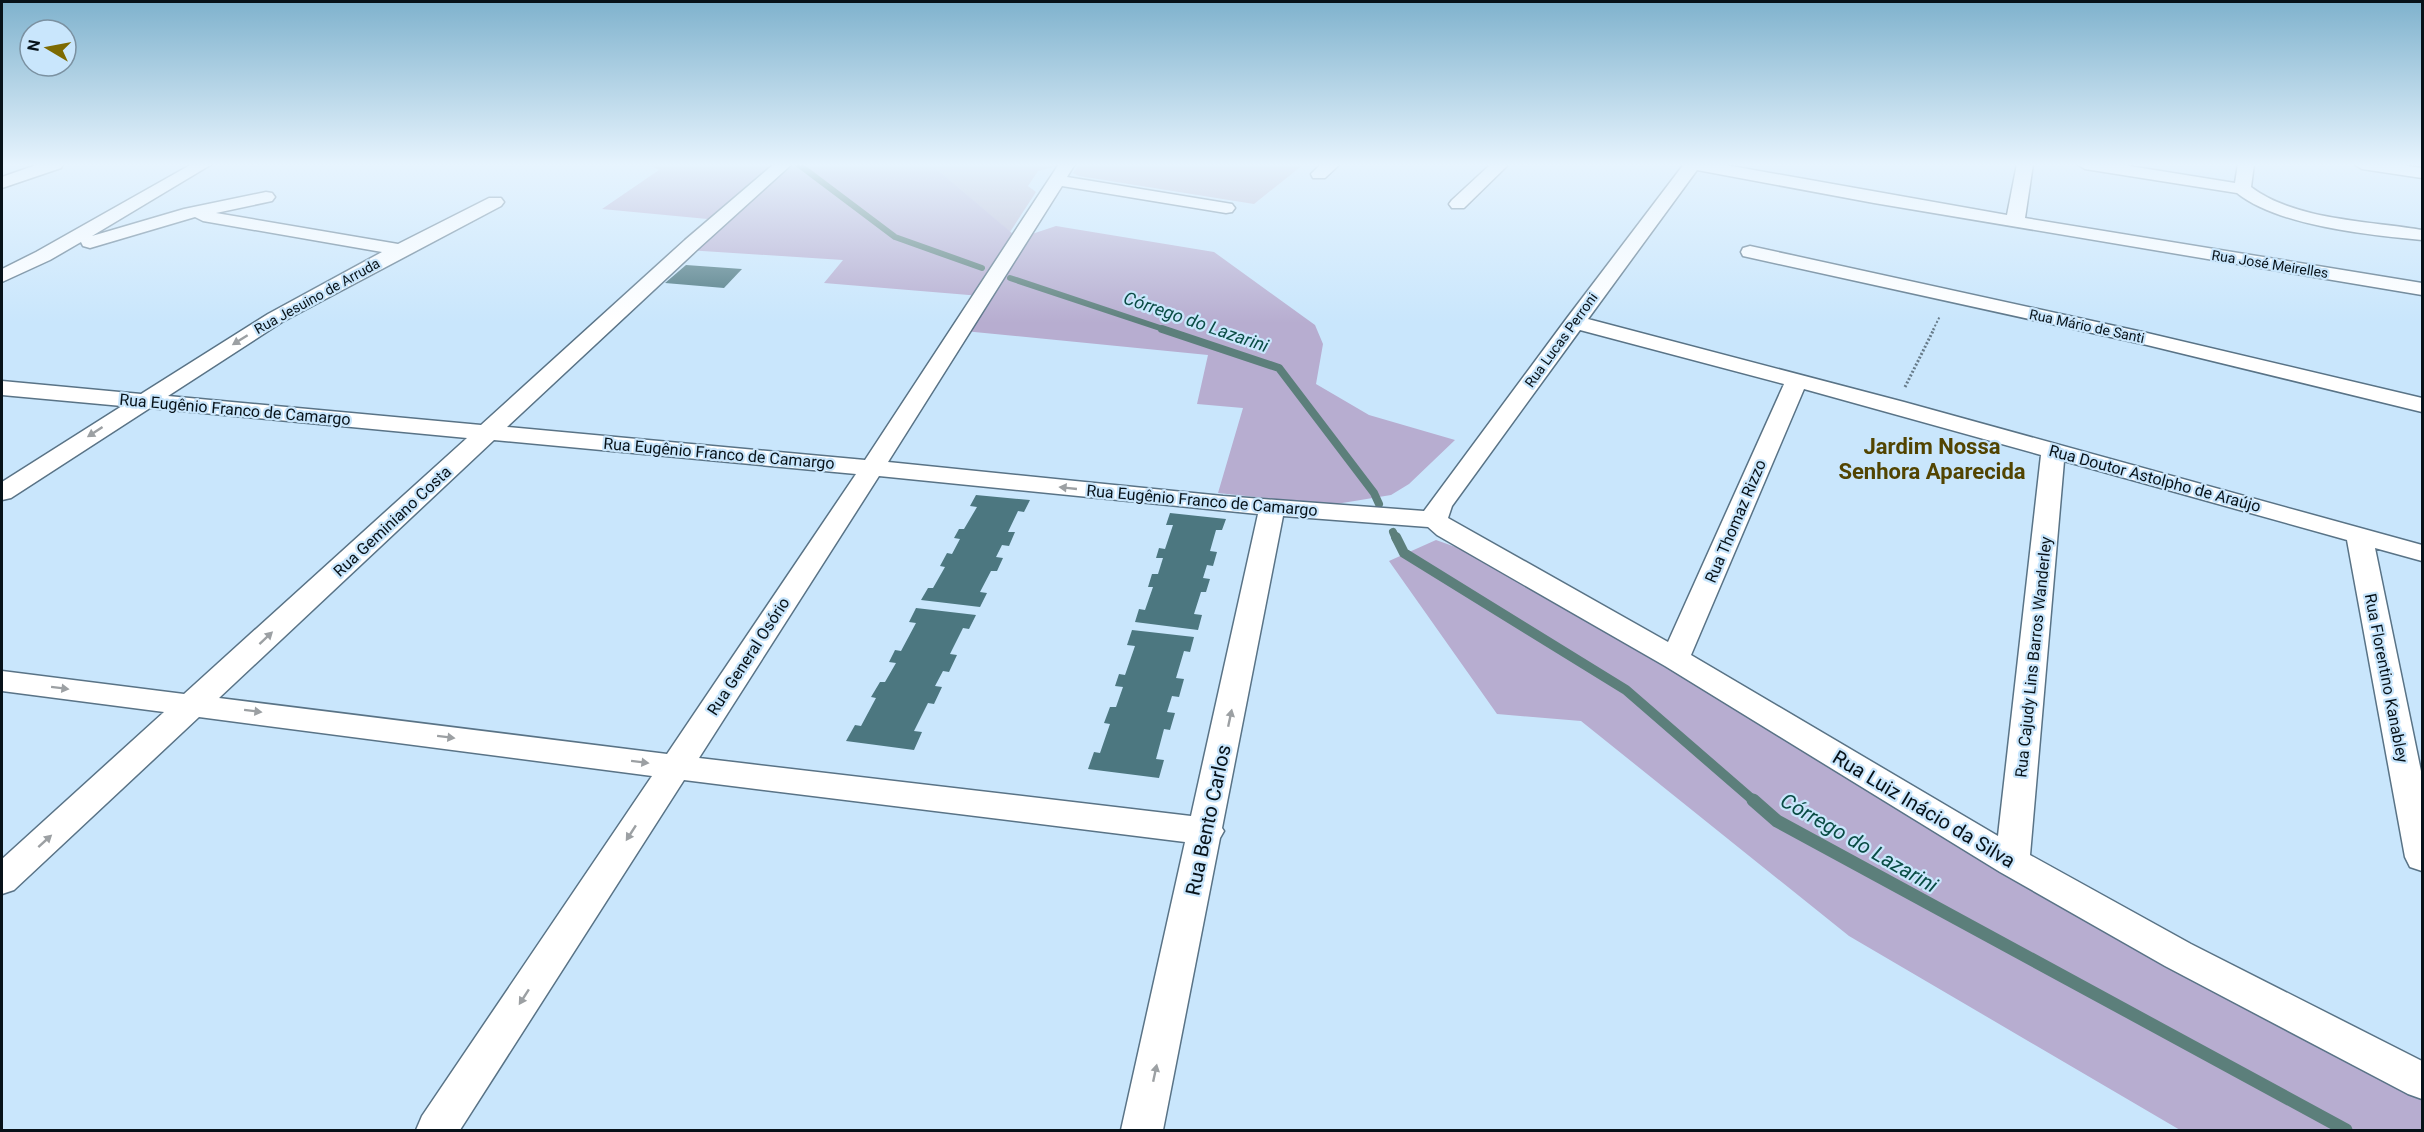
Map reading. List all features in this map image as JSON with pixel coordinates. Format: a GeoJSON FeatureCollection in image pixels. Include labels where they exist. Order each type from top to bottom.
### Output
{"type":"FeatureCollection","features":[{"type":"Feature","properties":{"kind":"street"},"geometry":{"type":"LineString","coordinates":[[2,276],[43,256],[112,217]]}},
{"type":"Feature","properties":{"kind":"street"},"geometry":{"type":"LineString","coordinates":[[43,256],[177,217]]}},
{"type":"Feature","properties":{"kind":"street"},"geometry":{"type":"LineString","coordinates":[[212,217],[401,250]]}},
{"type":"Feature","properties":{"kind":"street","name":"Rua Jesuino de Arruda"},"geometry":{"type":"LineString","coordinates":[[2,493],[275,318],[466,217]]}},
{"type":"Feature","properties":{"kind":"street","name":"Rua Geminiano Costa"},"geometry":{"type":"LineString","coordinates":[[2,880],[723,217]]}},
{"type":"Feature","properties":{"kind":"street","name":"Rua General Osório"},"geometry":{"type":"LineString","coordinates":[[437,1131],[872,468],[1033,217]]}},
{"type":"Feature","properties":{"kind":"street","name":"Rua Lucas Perroni"},"geometry":{"type":"LineString","coordinates":[[1435,520],[1435,514],[1440,505],[1653,217]]}},
{"type":"Feature","properties":{"kind":"street","name":"Rua José Meirelles"},"geometry":{"type":"LineString","coordinates":[[1985,217],[2422,289]]}},
{"type":"Feature","properties":{"kind":"street"},"geometry":{"type":"LineString","coordinates":[[2014,222],[2015,217]]}},
{"type":"Feature","properties":{"kind":"street"},"geometry":{"type":"LineString","coordinates":[[2315,217],[2422,235]]}},
{"type":"Feature","properties":{"kind":"street","name":"Rua Mário de Santi"},"geometry":{"type":"LineString","coordinates":[[1750,252],[2147,339],[2422,405]]}},
{"type":"Feature","properties":{"kind":"street","name":"Rua Doutor Astolpho de Araújo"},"geometry":{"type":"LineString","coordinates":[[1574,322],[1896,407],[2422,553]]}},
{"type":"Feature","properties":{"kind":"street","name":"Rua Thomaz Rizzo"},"geometry":{"type":"LineString","coordinates":[[1675,659],[1796,382]]}},
{"type":"Feature","properties":{"kind":"street","name":"Rua Eugênio Franco de Camargo"},"geometry":{"type":"LineString","coordinates":[[2,388],[872,468],[1272,508],[1435,520]]}},
{"type":"Feature","properties":{"kind":"street","name":"Rua Cajudy Lins Barros Wanderley"},"geometry":{"type":"LineString","coordinates":[[2012,862],[2053,451]]}},
{"type":"Feature","properties":{"kind":"street","name":"Rua Bento Carlos"},"geometry":{"type":"LineString","coordinates":[[1142,1131],[1207,831],[1272,508]]}},
{"type":"Feature","properties":{"kind":"street","name":"Rua Luiz Inácio da Silva"},"geometry":{"type":"LineString","coordinates":[[1435,520],[1446,529],[1523,574],[1675,659],[2012,862],[2178,955],[2422,1081]]}},
{"type":"Feature","properties":{"kind":"street","name":"Rua Florentino Kanabley"},"geometry":{"type":"LineString","coordinates":[[2359,534],[2422,856]]}},
{"type":"Feature","properties":{"kind":"street"},"geometry":{"type":"LineString","coordinates":[[2,681],[674,767],[1207,831]]}},
{"type":"Feature","properties":{"kind":"path"},"geometry":{"type":"LineString","coordinates":[[1896,407],[1950,296]]}},
{"type":"Feature","properties":{"kind":"shaded area"},"geometry":{"type":"Polygon","coordinates":[[[685,217],[993,217],[1019,239],[981,296],[824,283],[843,260],[687,250],[718,220],[685,217]]]}},
{"type":"Feature","properties":{"kind":"shaded area"},"geometry":{"type":"Polygon","coordinates":[[[992,217],[1020,217],[1010,232],[992,217]]]}},
{"type":"Feature","properties":{"kind":"shaded area"},"geometry":{"type":"Polygon","coordinates":[[[1056,226],[1214,252],[1315,325],[1323,344],[1316,384],[1369,415],[1455,440],[1409,484],[1391,495],[1330,505],[1218,493],[1243,408],[1197,404],[1208,355],[964,331],[1029,235],[1056,226]]]}},
{"type":"Feature","properties":{"kind":"shaded area"},"geometry":{"type":"Polygon","coordinates":[[[1436,540],[1464,550],[1659,655],[2002,868],[2422,1089],[2422,1130],[2180,1130],[1849,936],[1581,721],[1497,714],[1389,561],[1436,540]]]}},
{"type":"Feature","properties":{"kind":"building"},"geometry":{"type":"Polygon","coordinates":[[[686,265],[742,269],[724,288],[665,283],[686,265]]]}},
{"type":"Feature","properties":{"kind":"building"},"geometry":{"type":"Polygon","coordinates":[[[976,495],[1030,500],[1024,512],[1018,511],[1008,532],[1015,532],[1009,546],[1002,545],[996,557],[1003,558],[997,571],[991,571],[980,592],[987,593],[980,607],[921,600],[928,588],[933,588],[945,567],[940,566],[947,553],[952,554],[960,539],[954,538],[959,529],[964,529],[977,507],[970,506],[976,495]]]}},
{"type":"Feature","properties":{"kind":"building"},"geometry":{"type":"Polygon","coordinates":[[[1170,513],[1226,519],[1222,530],[1216,530],[1210,551],[1217,552],[1213,566],[1207,565],[1203,578],[1210,579],[1206,592],[1201,592],[1194,614],[1202,615],[1198,630],[1135,622],[1139,609],[1145,610],[1153,587],[1148,587],[1152,574],[1158,574],[1163,558],[1156,558],[1159,548],[1165,549],[1173,525],[1166,525],[1170,513]]]}},
{"type":"Feature","properties":{"kind":"building"},"geometry":{"type":"Polygon","coordinates":[[[916,608],[976,615],[969,629],[963,628],[950,654],[957,655],[949,672],[943,671],[935,686],[942,687],[934,704],[928,703],[914,731],[922,732],[914,750],[846,741],[855,725],[861,726],[876,698],[871,697],[880,682],[885,682],[896,663],[889,662],[895,650],[901,651],[916,623],[909,622],[916,608]]]}},
{"type":"Feature","properties":{"kind":"building"},"geometry":{"type":"Polygon","coordinates":[[[1132,630],[1194,637],[1190,652],[1184,651],[1176,678],[1184,679],[1179,697],[1172,696],[1167,712],[1175,713],[1170,730],[1164,729],[1156,759],[1164,760],[1159,778],[1088,769],[1094,752],[1100,753],[1110,724],[1104,723],[1110,707],[1116,707],[1123,687],[1115,686],[1119,674],[1125,675],[1135,646],[1127,645],[1132,630]]]}},
{"type":"Feature","properties":{"kind":"waterway","name":"Córrego do Lazarini"},"geometry":{"type":"LineString","coordinates":[[868,217],[895,237],[982,268]]}},
{"type":"Feature","properties":{"kind":"waterway","name":"Córrego do Lazarini"},"geometry":{"type":"LineString","coordinates":[[1010,278],[1166,330]]}},
{"type":"Feature","properties":{"kind":"waterway","name":"Córrego do Lazarini"},"geometry":{"type":"LineString","coordinates":[[1162,329],[1279,368],[1374,493],[1379,504]]}},
{"type":"Feature","properties":{"kind":"waterway","name":"Córrego do Lazarini"},"geometry":{"type":"LineString","coordinates":[[1393,532],[1396,539]]}},
{"type":"Feature","properties":{"kind":"waterway","name":"Córrego do Lazarini"},"geometry":{"type":"LineString","coordinates":[[1396,537],[1404,553],[1626,690],[1754,801]]}},
{"type":"Feature","properties":{"kind":"waterway","name":"Córrego do Lazarini"},"geometry":{"type":"LineString","coordinates":[[1753,800],[1777,821],[2346,1130]]}},
{"type":"Feature","properties":{"kind":"district","name":"Jardim Nossa Senhora Aparecida"},"geometry":{"type":"Point","coordinates":[1932,458]}}]}
